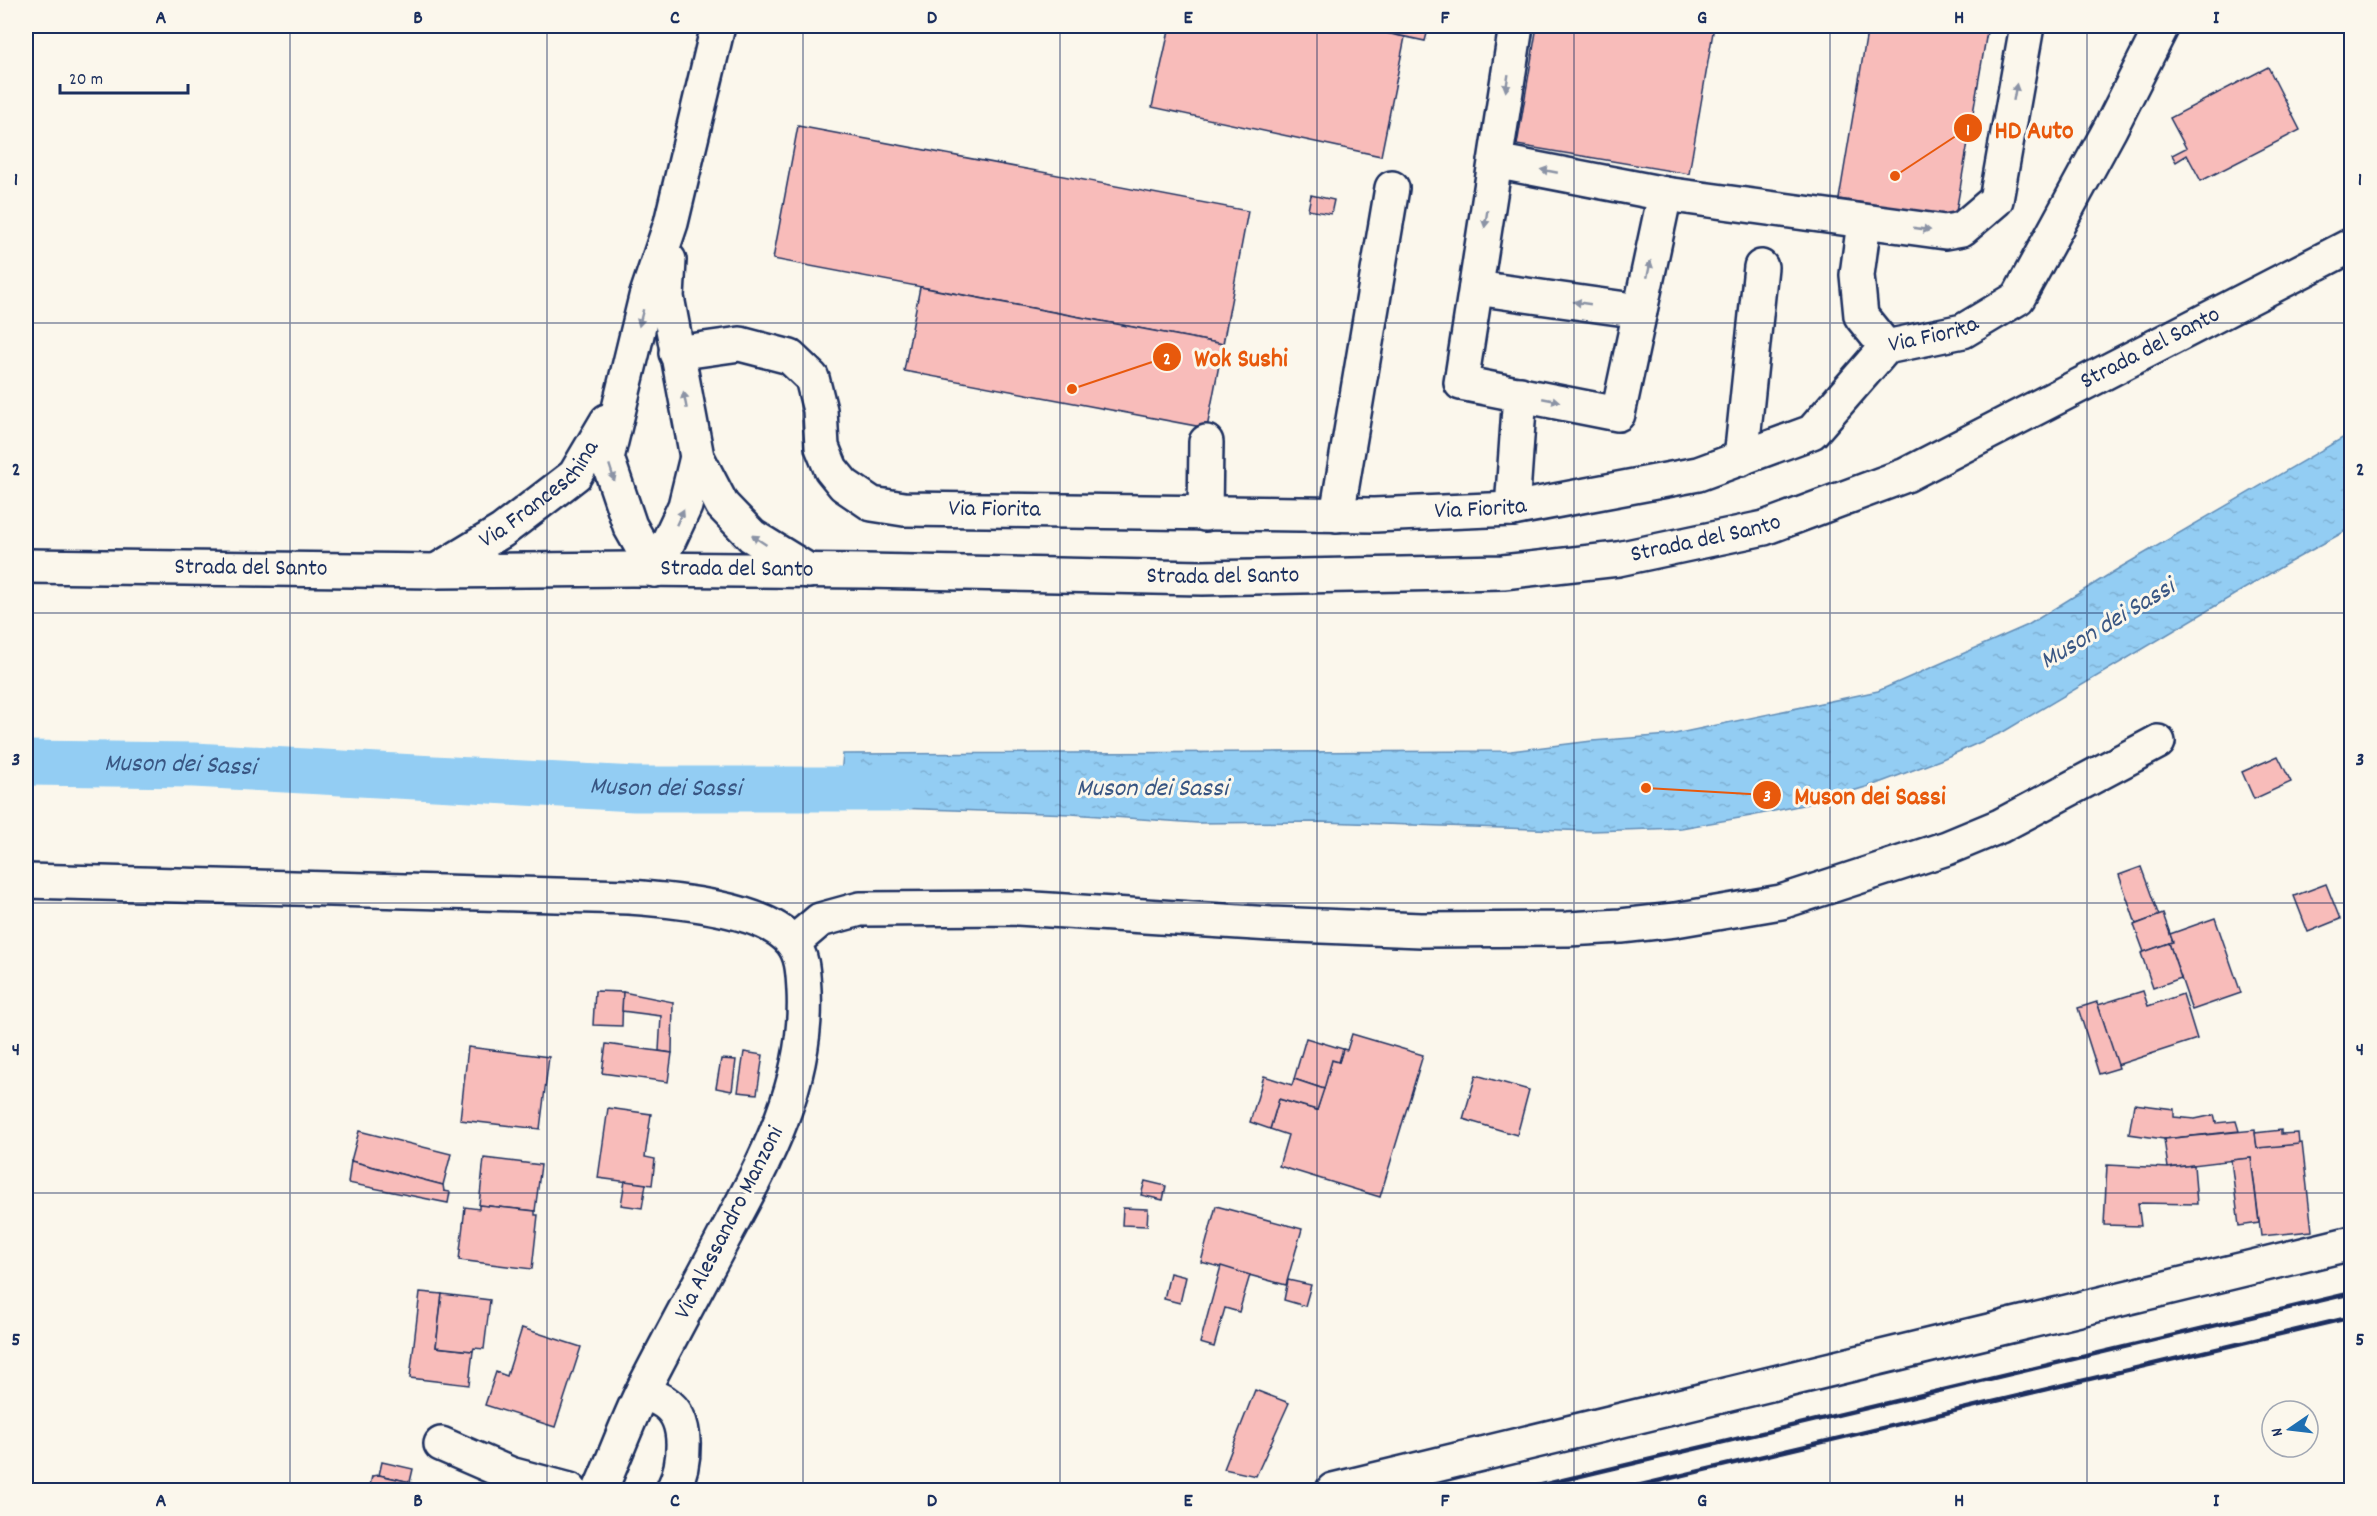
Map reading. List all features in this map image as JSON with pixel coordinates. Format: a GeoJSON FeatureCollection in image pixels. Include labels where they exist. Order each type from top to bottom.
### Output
{"type":"FeatureCollection","features":[{"type":"Feature","properties":{"kind":"street","name":"Via Franceschina"},"geometry":{"type":"LineString","coordinates":[[655,570],[630,526],[607,458],[646,297],[671,223],[718,26]]}},
{"type":"Feature","properties":{"kind":"street"},"geometry":{"type":"LineString","coordinates":[[1516,26],[1461,383],[1618,414],[1665,194]]}},
{"type":"Feature","properties":{"kind":"street"},"geometry":{"type":"LineString","coordinates":[[1495,161],[1665,194],[1945,232],[1962,229],[1996,200],[2027,26]]}},
{"type":"Feature","properties":{"kind":"street","name":"Via Fiorita"},"geometry":{"type":"LineString","coordinates":[[676,353],[740,344],[790,357],[812,378],[820,410],[822,447],[831,469],[844,485],[872,504],[904,509],[1337,515],[1512,508],[1698,474],[1812,432],[1886,347],[1963,331],[2018,298],[2110,129],[2162,26]]}},
{"type":"Feature","properties":{"kind":"street"},"geometry":{"type":"LineString","coordinates":[[1337,515],[1392,188]]}},
{"type":"Feature","properties":{"kind":"street"},"geometry":{"type":"LineString","coordinates":[[1864,222],[1857,275],[1861,316],[1886,347]]}},
{"type":"Feature","properties":{"kind":"street","name":"Via Franceschina"},"geometry":{"type":"LineString","coordinates":[[671,223],[667,297],[697,457],[722,505],[752,536],[808,571]]}},
{"type":"Feature","properties":{"kind":"street","name":"Strada del Santo"},"geometry":{"type":"LineString","coordinates":[[26,567],[436,572],[808,571],[1213,578],[1503,572],[1618,559],[1764,528],[1906,475],[2352,245]]}},
{"type":"Feature","properties":{"kind":"street"},"geometry":{"type":"LineString","coordinates":[[1741,459],[1761,267]]}},
{"type":"Feature","properties":{"kind":"street"},"geometry":{"type":"LineString","coordinates":[[1476,288],[1640,311]]}},
{"type":"Feature","properties":{"kind":"street"},"geometry":{"type":"LineString","coordinates":[[1512,508],[1520,394]]}},
{"type":"Feature","properties":{"kind":"street","name":"Via Franceschina"},"geometry":{"type":"LineString","coordinates":[[436,572],[502,531],[575,475],[622,396]]}},
{"type":"Feature","properties":{"kind":"street"},"geometry":{"type":"LineString","coordinates":[[1205,514],[1206,442]]}},
{"type":"Feature","properties":{"kind":"street","name":"Via Franceschina"},"geometry":{"type":"LineString","coordinates":[[655,570],[685,506],[697,457]]}},
{"type":"Feature","properties":{"kind":"street"},"geometry":{"type":"LineString","coordinates":[[26,881],[629,897],[678,901],[749,916],[777,929],[793,943],[820,920],[861,909],[1018,908],[1282,925],[1421,930],[1568,929],[1621,926],[1675,920],[1781,902],[1947,848],[2000,826],[2158,742]]}},
{"type":"Feature","properties":{"kind":"street","name":"Via Alessandro Manzoni"},"geometry":{"type":"LineString","coordinates":[[600,1491],[642,1393],[757,1176],[784,1118],[799,1060],[805,1014],[802,963],[793,943]]}},
{"type":"Feature","properties":{"kind":"street"},"geometry":{"type":"LineString","coordinates":[[1333,1491],[2352,1243]]}},
{"type":"Feature","properties":{"kind":"street"},"geometry":{"type":"LineString","coordinates":[[642,1393],[666,1402],[681,1422],[682,1446],[677,1481],[673,1491]]}},
{"type":"Feature","properties":{"kind":"street"},"geometry":{"type":"LineString","coordinates":[[441,1444],[510,1474],[570,1491]]}},
{"type":"Feature","properties":{"kind":"water"},"geometry":{"type":"Polygon","coordinates":[[[2351,433],[2351,528],[2003,732],[1940,760],[1876,784],[1812,803],[1681,828],[1592,831],[1322,822],[1197,823],[1071,814],[838,806],[843,754],[1511,751],[1592,741],[1670,735],[1878,691],[2028,625],[2121,567],[2351,433]]]}},
{"type":"Feature","properties":{"kind":"building"},"geometry":{"type":"Polygon","coordinates":[[[1170,26],[1351,26],[1405,37],[1381,156],[1152,107],[1170,26]]]}},
{"type":"Feature","properties":{"kind":"building"},"geometry":{"type":"Polygon","coordinates":[[[1365,26],[1429,26],[1425,41],[1364,28],[1365,26]]]}},
{"type":"Feature","properties":{"kind":"building"},"geometry":{"type":"Polygon","coordinates":[[[1537,26],[1714,26],[1689,174],[1517,145],[1537,26]]]}},
{"type":"Feature","properties":{"kind":"building"},"geometry":{"type":"Polygon","coordinates":[[[1868,26],[1988,26],[1955,218],[1839,199],[1868,26]]]}},
{"type":"Feature","properties":{"kind":"building"},"geometry":{"type":"Polygon","coordinates":[[[2268,67],[2300,130],[2201,181],[2187,155],[2176,162],[2172,155],[2186,148],[2170,118],[2268,67]]]}},
{"type":"Feature","properties":{"kind":"building"},"geometry":{"type":"Polygon","coordinates":[[[798,126],[1248,211],[1223,344],[773,259],[798,126]]]}},
{"type":"Feature","properties":{"kind":"building"},"geometry":{"type":"Polygon","coordinates":[[[1311,195],[1334,200],[1331,214],[1308,210],[1311,195]]]}},
{"type":"Feature","properties":{"kind":"building"},"geometry":{"type":"Polygon","coordinates":[[[920,287],[1223,344],[1207,428],[904,371],[920,287]]]}},
{"type":"Feature","properties":{"kind":"building"},"geometry":{"type":"Polygon","coordinates":[[[2278,756],[2291,782],[2254,799],[2242,772],[2278,756]]]}},
{"type":"Feature","properties":{"kind":"building"},"geometry":{"type":"Polygon","coordinates":[[[2141,867],[2159,916],[2136,924],[2119,875],[2141,867]]]}},
{"type":"Feature","properties":{"kind":"building"},"geometry":{"type":"Polygon","coordinates":[[[2326,884],[2340,919],[2308,932],[2294,896],[2326,884]]]}},
{"type":"Feature","properties":{"kind":"building"},"geometry":{"type":"Polygon","coordinates":[[[2163,914],[2173,942],[2144,952],[2134,925],[2163,914]]]}},
{"type":"Feature","properties":{"kind":"building"},"geometry":{"type":"Polygon","coordinates":[[[2215,918],[2241,993],[2192,1010],[2169,943],[2173,942],[2170,934],[2215,918]]]}},
{"type":"Feature","properties":{"kind":"building"},"geometry":{"type":"Polygon","coordinates":[[[2169,943],[2181,978],[2153,988],[2141,953],[2169,943]]]}},
{"type":"Feature","properties":{"kind":"building"},"geometry":{"type":"Polygon","coordinates":[[[595,991],[623,992],[622,1026],[593,1025],[595,991]]]}},
{"type":"Feature","properties":{"kind":"building"},"geometry":{"type":"Polygon","coordinates":[[[2143,991],[2148,1006],[2183,994],[2197,1039],[2117,1065],[2098,1005],[2143,991]]]}},
{"type":"Feature","properties":{"kind":"building"},"geometry":{"type":"Polygon","coordinates":[[[623,992],[673,1002],[672,1053],[659,1051],[661,1016],[622,1011],[623,992]]]}},
{"type":"Feature","properties":{"kind":"building"},"geometry":{"type":"Polygon","coordinates":[[[2097,1002],[2119,1068],[2099,1074],[2078,1008],[2097,1002]]]}},
{"type":"Feature","properties":{"kind":"building"},"geometry":{"type":"Polygon","coordinates":[[[1352,1034],[1423,1055],[1380,1197],[1279,1166],[1288,1135],[1270,1129],[1279,1099],[1317,1110],[1332,1060],[1339,1062],[1343,1049],[1347,1050],[1352,1034]]]}},
{"type":"Feature","properties":{"kind":"building"},"geometry":{"type":"Polygon","coordinates":[[[1306,1038],[1343,1049],[1339,1062],[1332,1060],[1324,1089],[1294,1079],[1306,1038]]]}},
{"type":"Feature","properties":{"kind":"building"},"geometry":{"type":"Polygon","coordinates":[[[606,1044],[672,1053],[668,1082],[602,1073],[606,1044]]]}},
{"type":"Feature","properties":{"kind":"building"},"geometry":{"type":"Polygon","coordinates":[[[468,1047],[549,1057],[540,1129],[460,1120],[468,1047]]]}},
{"type":"Feature","properties":{"kind":"building"},"geometry":{"type":"Polygon","coordinates":[[[744,1052],[763,1055],[757,1094],[738,1092],[744,1052]]]}},
{"type":"Feature","properties":{"kind":"building"},"geometry":{"type":"Polygon","coordinates":[[[721,1059],[736,1060],[732,1091],[716,1088],[721,1059]]]}},
{"type":"Feature","properties":{"kind":"building"},"geometry":{"type":"Polygon","coordinates":[[[1476,1075],[1529,1090],[1517,1135],[1463,1119],[1476,1075]]]}},
{"type":"Feature","properties":{"kind":"building"},"geometry":{"type":"Polygon","coordinates":[[[1264,1076],[1292,1085],[1294,1079],[1324,1089],[1317,1110],[1279,1099],[1270,1129],[1250,1122],[1264,1076]]]}},
{"type":"Feature","properties":{"kind":"building"},"geometry":{"type":"Polygon","coordinates":[[[2134,1104],[2174,1109],[2174,1117],[2195,1119],[2214,1115],[2216,1123],[2236,1121],[2239,1131],[2164,1139],[2129,1134],[2134,1104]]]}},
{"type":"Feature","properties":{"kind":"building"},"geometry":{"type":"Polygon","coordinates":[[[608,1108],[651,1114],[645,1157],[655,1159],[652,1185],[598,1178],[608,1108]]]}},
{"type":"Feature","properties":{"kind":"building"},"geometry":{"type":"Polygon","coordinates":[[[2255,1130],[2257,1148],[2302,1143],[2312,1231],[2261,1236],[2251,1158],[2168,1168],[2164,1139],[2255,1130]]]}},
{"type":"Feature","properties":{"kind":"building"},"geometry":{"type":"Polygon","coordinates":[[[2281,1130],[2281,1134],[2298,1133],[2299,1144],[2257,1148],[2255,1133],[2281,1130]]]}},
{"type":"Feature","properties":{"kind":"building"},"geometry":{"type":"Polygon","coordinates":[[[359,1131],[451,1154],[443,1185],[351,1161],[359,1131]]]}},
{"type":"Feature","properties":{"kind":"building"},"geometry":{"type":"Polygon","coordinates":[[[484,1158],[541,1165],[535,1211],[479,1205],[484,1158]]]}},
{"type":"Feature","properties":{"kind":"building"},"geometry":{"type":"Polygon","coordinates":[[[2251,1158],[2259,1223],[2239,1226],[2231,1160],[2251,1158]]]}},
{"type":"Feature","properties":{"kind":"building"},"geometry":{"type":"Polygon","coordinates":[[[351,1161],[443,1185],[444,1191],[450,1192],[448,1203],[348,1183],[351,1161]]]}},
{"type":"Feature","properties":{"kind":"building"},"geometry":{"type":"Polygon","coordinates":[[[2107,1165],[2168,1168],[2194,1165],[2197,1204],[2138,1203],[2141,1226],[2104,1225],[2107,1165]]]}},
{"type":"Feature","properties":{"kind":"building"},"geometry":{"type":"Polygon","coordinates":[[[625,1181],[646,1184],[642,1208],[621,1205],[625,1181]]]}},
{"type":"Feature","properties":{"kind":"building"},"geometry":{"type":"Polygon","coordinates":[[[1145,1181],[1166,1186],[1163,1200],[1141,1195],[1145,1181]]]}},
{"type":"Feature","properties":{"kind":"building"},"geometry":{"type":"Polygon","coordinates":[[[479,1205],[535,1211],[535,1215],[538,1215],[532,1269],[459,1260],[465,1207],[479,1209],[479,1205]]]}},
{"type":"Feature","properties":{"kind":"building"},"geometry":{"type":"Polygon","coordinates":[[[1216,1206],[1302,1229],[1286,1285],[1201,1262],[1216,1206]]]}},
{"type":"Feature","properties":{"kind":"building"},"geometry":{"type":"Polygon","coordinates":[[[1123,1208],[1148,1209],[1147,1226],[1122,1225],[1123,1208]]]}},
{"type":"Feature","properties":{"kind":"building"},"geometry":{"type":"Polygon","coordinates":[[[1221,1266],[1250,1275],[1239,1312],[1225,1308],[1214,1347],[1200,1343],[1221,1266]]]}},
{"type":"Feature","properties":{"kind":"building"},"geometry":{"type":"Polygon","coordinates":[[[1170,1273],[1186,1277],[1180,1303],[1164,1299],[1170,1273]]]}},
{"type":"Feature","properties":{"kind":"building"},"geometry":{"type":"Polygon","coordinates":[[[1288,1280],[1311,1285],[1305,1306],[1284,1300],[1288,1280]]]}},
{"type":"Feature","properties":{"kind":"building"},"geometry":{"type":"Polygon","coordinates":[[[420,1292],[442,1294],[436,1347],[473,1351],[469,1385],[410,1378],[420,1292]]]}},
{"type":"Feature","properties":{"kind":"building"},"geometry":{"type":"Polygon","coordinates":[[[442,1294],[490,1300],[484,1349],[474,1348],[473,1351],[436,1347],[442,1294]]]}},
{"type":"Feature","properties":{"kind":"building"},"geometry":{"type":"Polygon","coordinates":[[[522,1328],[581,1347],[555,1427],[485,1405],[496,1372],[507,1376],[522,1328]]]}},
{"type":"Feature","properties":{"kind":"building"},"geometry":{"type":"Polygon","coordinates":[[[1255,1390],[1289,1403],[1256,1476],[1224,1469],[1255,1390]]]}},
{"type":"Feature","properties":{"kind":"building"},"geometry":{"type":"Polygon","coordinates":[[[382,1462],[413,1469],[410,1482],[379,1475],[382,1462]]]}},
{"type":"Feature","properties":{"kind":"building"},"geometry":{"type":"Polygon","coordinates":[[[379,1475],[410,1482],[414,1485],[413,1490],[369,1490],[372,1476],[379,1475]]]}},
{"type":"Feature","properties":{"kind":"waterway","name":"Muson dei Sassi"},"geometry":{"type":"LineString","coordinates":[[26,763],[194,765],[635,789],[901,789]]}},
{"type":"Feature","properties":{"kind":"railway"},"geometry":{"type":"LineString","coordinates":[[1521,1490],[2352,1293]]}},
{"type":"Feature","properties":{"kind":"railway"},"geometry":{"type":"LineString","coordinates":[[1620,1490],[2352,1317]]}},
{"type":"Feature","properties":{"kind":"place","name":"HD Auto"},"geometry":{"type":"Point","coordinates":[1895,176]}},
{"type":"Feature","properties":{"kind":"place","name":"Wok Sushi"},"geometry":{"type":"Point","coordinates":[1072,389]}},
{"type":"Feature","properties":{"kind":"place","name":"Muson dei Sassi"},"geometry":{"type":"Point","coordinates":[1646,788]}}]}
